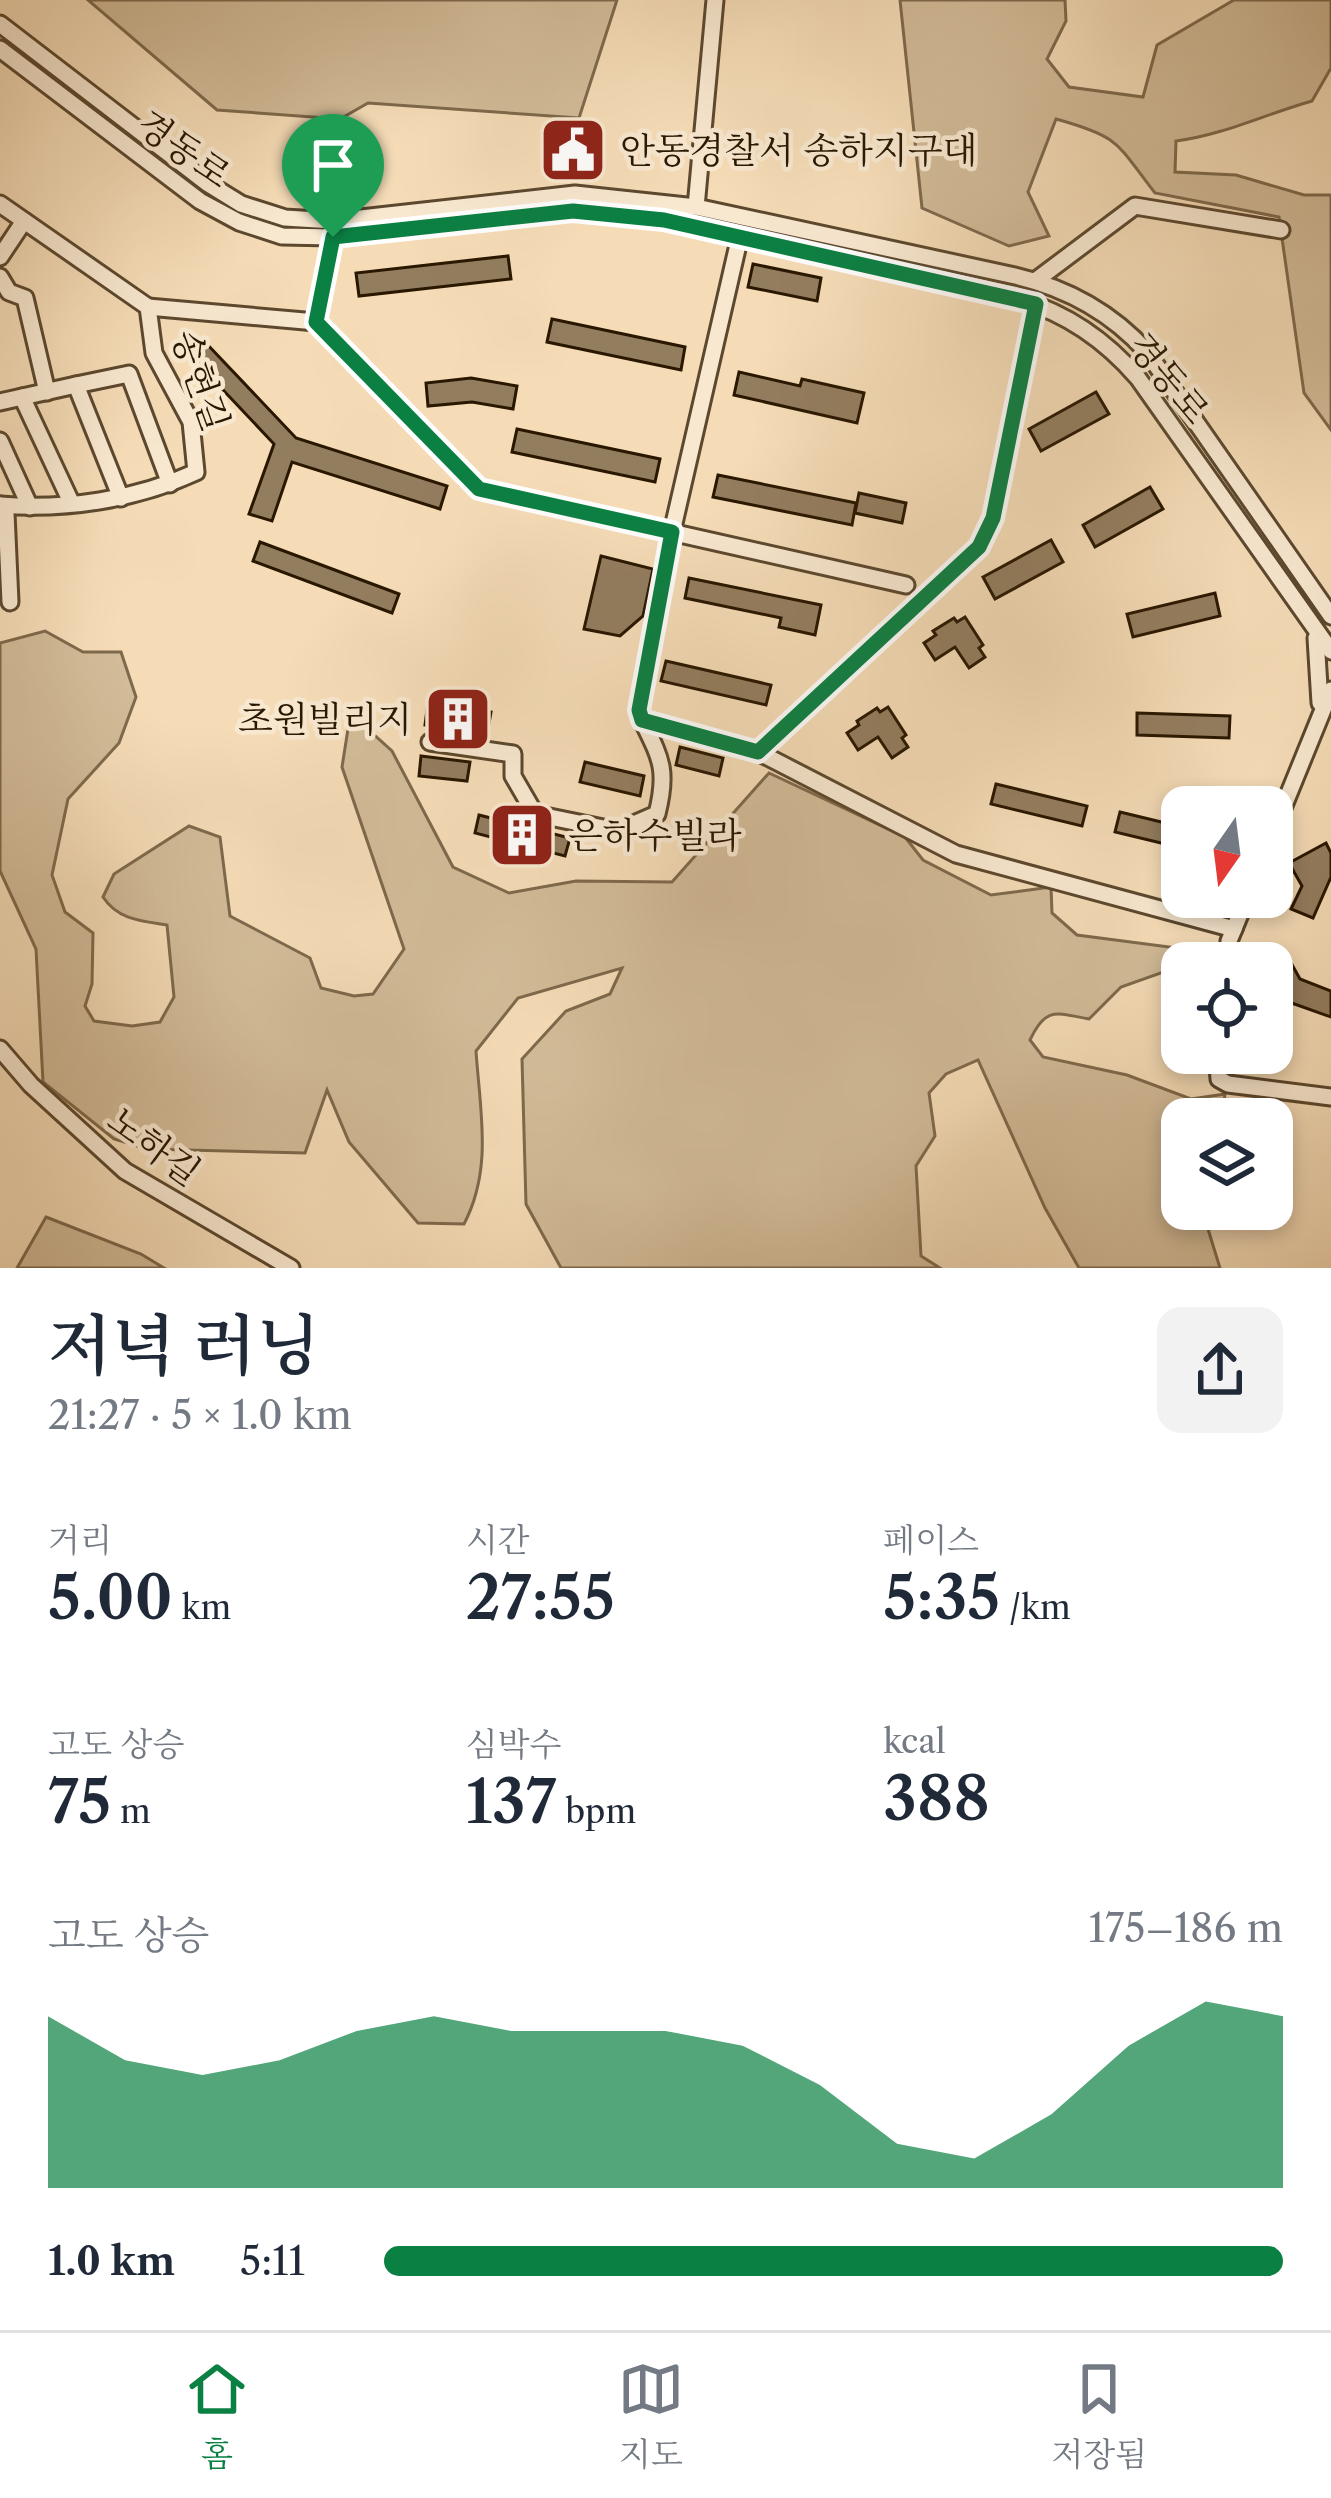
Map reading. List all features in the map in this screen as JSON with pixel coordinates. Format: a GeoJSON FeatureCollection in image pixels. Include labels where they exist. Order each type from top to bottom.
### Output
{"type":"FeatureCollection","features":[{"type":"Feature","properties":{"kind":"street"},"geometry":{"type":"LineString","coordinates":[[695,207],[715,0]]}},
{"type":"Feature","properties":{"kind":"street","name":"경동로"},"geometry":{"type":"LineString","coordinates":[[0,25],[207,183],[241,204],[285,218],[334,221],[574,194],[695,207],[1036,280],[1100,310],[1147,352],[1331,616]]}},
{"type":"Feature","properties":{"kind":"street","name":"경동로"},"geometry":{"type":"LineString","coordinates":[[0,49],[200,201],[239,222],[282,236],[333,237],[573,211],[664,220],[1036,304],[1082,327],[1138,378],[1331,651]]}},
{"type":"Feature","properties":{"kind":"street","name":"송현길"},"geometry":{"type":"LineString","coordinates":[[0,204],[148,307],[316,322]]}},
{"type":"Feature","properties":{"kind":"street"},"geometry":{"type":"LineString","coordinates":[[1036,280],[1135,206],[1281,230]]}},
{"type":"Feature","properties":{"kind":"street"},"geometry":{"type":"LineString","coordinates":[[0,257],[24,221]]}},
{"type":"Feature","properties":{"kind":"street"},"geometry":{"type":"LineString","coordinates":[[430,742],[513,754],[513,776],[535,814],[618,831],[657,814],[665,778],[639,710],[672,532],[740,236]]}},
{"type":"Feature","properties":{"kind":"street"},"geometry":{"type":"LineString","coordinates":[[333,237],[316,322],[479,489],[906,585]]}},
{"type":"Feature","properties":{"kind":"street"},"geometry":{"type":"LineString","coordinates":[[0,277],[9,292],[25,298],[47,392]]}},
{"type":"Feature","properties":{"kind":"street"},"geometry":{"type":"LineString","coordinates":[[758,752],[979,547],[993,518],[1036,304]]}},
{"type":"Feature","properties":{"kind":"street","name":"송현길"},"geometry":{"type":"LineString","coordinates":[[148,307],[154,353],[191,422],[196,472],[170,484]]}},
{"type":"Feature","properties":{"kind":"street"},"geometry":{"type":"LineString","coordinates":[[0,403],[129,374],[170,484],[121,498],[53,508],[0,505]]}},
{"type":"Feature","properties":{"kind":"street"},"geometry":{"type":"LineString","coordinates":[[76,385],[121,498]]}},
{"type":"Feature","properties":{"kind":"street"},"geometry":{"type":"LineString","coordinates":[[22,397],[71,502]]}},
{"type":"Feature","properties":{"kind":"street"},"geometry":{"type":"LineString","coordinates":[[0,441],[30,507]]}},
{"type":"Feature","properties":{"kind":"street"},"geometry":{"type":"LineString","coordinates":[[0,505],[7,513],[10,602]]}},
{"type":"Feature","properties":{"kind":"street"},"geometry":{"type":"LineString","coordinates":[[1312,590],[1325,715]]}},
{"type":"Feature","properties":{"kind":"street"},"geometry":{"type":"LineString","coordinates":[[1293,787],[1331,690]]}},
{"type":"Feature","properties":{"kind":"street"},"geometry":{"type":"LineString","coordinates":[[642,720],[758,752],[956,854],[1234,929]]}},
{"type":"Feature","properties":{"kind":"street"},"geometry":{"type":"LineString","coordinates":[[1231,942],[1238,918]]}},
{"type":"Feature","properties":{"kind":"street","name":"노하길"},"geometry":{"type":"LineString","coordinates":[[0,1049],[124,1171],[291,1268]]}},
{"type":"Feature","properties":{"kind":"street"},"geometry":{"type":"LineString","coordinates":[[1219,1074],[1228,1084],[1331,1097]]}},
{"type":"Feature","properties":{"kind":"shaded area"},"geometry":{"type":"Polygon","coordinates":[[[88,0],[617,0],[579,118],[368,103],[340,119],[217,110],[88,0]]]}},
{"type":"Feature","properties":{"kind":"shaded area"},"geometry":{"type":"Polygon","coordinates":[[[900,0],[1065,0],[1066,21],[1047,59],[1069,87],[1143,97],[1157,45],[1234,0],[1331,0],[1331,68],[1312,101],[1176,141],[1175,172],[1236,175],[1304,195],[1331,195],[1331,430],[1304,393],[1279,217],[1155,193],[1106,137],[1056,119],[1028,192],[1049,236],[1009,246],[922,208],[900,0]]]}},
{"type":"Feature","properties":{"kind":"shaded area"},"geometry":{"type":"Polygon","coordinates":[[[45,631],[83,652],[121,652],[136,697],[119,743],[68,799],[52,875],[65,912],[93,933],[92,984],[85,1006],[94,1021],[132,1026],[160,1022],[174,997],[167,925],[123,915],[103,897],[114,874],[189,826],[220,837],[230,916],[310,958],[321,988],[354,996],[373,994],[404,949],[342,767],[348,729],[362,724],[392,751],[453,867],[509,893],[576,881],[672,882],[769,773],[905,837],[923,860],[991,895],[1051,887],[1052,913],[1077,935],[1161,946],[1161,973],[1121,987],[1089,1019],[1060,1014],[1047,1017],[1030,1040],[1043,1057],[1127,1075],[1188,1098],[1161,1098],[1161,1230],[1208,1230],[1220,1268],[1079,1268],[1045,1208],[978,1060],[946,1074],[929,1093],[935,1136],[916,1166],[921,1256],[940,1268],[561,1268],[526,1204],[522,1059],[566,1011],[610,994],[622,968],[518,998],[476,1051],[482,1161],[464,1224],[418,1223],[349,1142],[327,1090],[305,1153],[147,1149],[114,1139],[43,1082],[36,949],[0,871],[0,643],[45,631]]]}},
{"type":"Feature","properties":{"kind":"shaded area"},"geometry":{"type":"Polygon","coordinates":[[[46,1217],[141,1254],[164,1268],[17,1268],[46,1217]]]}},
{"type":"Feature","properties":{"kind":"building"},"geometry":{"type":"Polygon","coordinates":[[[508,256],[511,279],[359,296],[356,273],[508,256]]]}},
{"type":"Feature","properties":{"kind":"building"},"geometry":{"type":"Polygon","coordinates":[[[753,264],[821,278],[817,301],[748,287],[753,264]]]}},
{"type":"Feature","properties":{"kind":"building"},"geometry":{"type":"Polygon","coordinates":[[[552,319],[685,347],[681,370],[547,342],[552,319]]]}},
{"type":"Feature","properties":{"kind":"building"},"geometry":{"type":"Polygon","coordinates":[[[205,342],[296,438],[447,486],[440,509],[292,462],[272,521],[249,514],[274,444],[191,356],[205,342]]]}},
{"type":"Feature","properties":{"kind":"building"},"geometry":{"type":"Polygon","coordinates":[[[739,372],[800,386],[802,379],[864,393],[857,423],[734,395],[739,372]]]}},
{"type":"Feature","properties":{"kind":"building"},"geometry":{"type":"Polygon","coordinates":[[[471,378],[517,386],[513,409],[472,402],[428,406],[426,383],[471,378]]]}},
{"type":"Feature","properties":{"kind":"building"},"geometry":{"type":"Polygon","coordinates":[[[1096,392],[1109,414],[1041,451],[1029,429],[1096,392]]]}},
{"type":"Feature","properties":{"kind":"building"},"geometry":{"type":"Polygon","coordinates":[[[517,429],[660,459],[655,482],[512,452],[517,429]]]}},
{"type":"Feature","properties":{"kind":"building"},"geometry":{"type":"Polygon","coordinates":[[[718,475],[856,503],[852,525],[713,497],[718,475]]]}},
{"type":"Feature","properties":{"kind":"building"},"geometry":{"type":"Polygon","coordinates":[[[1150,487],[1163,509],[1095,547],[1083,525],[1150,487]]]}},
{"type":"Feature","properties":{"kind":"building"},"geometry":{"type":"Polygon","coordinates":[[[859,493],[906,503],[902,523],[855,513],[859,493]]]}},
{"type":"Feature","properties":{"kind":"building"},"geometry":{"type":"Polygon","coordinates":[[[1051,540],[1063,562],[995,599],[983,577],[1051,540]]]}},
{"type":"Feature","properties":{"kind":"building"},"geometry":{"type":"Polygon","coordinates":[[[260,542],[399,594],[392,613],[253,561],[260,542]]]}},
{"type":"Feature","properties":{"kind":"building"},"geometry":{"type":"Polygon","coordinates":[[[601,556],[653,569],[643,616],[620,636],[584,629],[601,556]]]}},
{"type":"Feature","properties":{"kind":"building"},"geometry":{"type":"Polygon","coordinates":[[[689,578],[821,605],[815,635],[779,627],[781,618],[685,598],[689,578]]]}},
{"type":"Feature","properties":{"kind":"building"},"geometry":{"type":"Polygon","coordinates":[[[1215,593],[1220,616],[1133,637],[1127,614],[1215,593]]]}},
{"type":"Feature","properties":{"kind":"building"},"geometry":{"type":"Polygon","coordinates":[[[965,617],[985,657],[969,668],[955,647],[935,660],[924,643],[936,635],[933,631],[965,617]]]}},
{"type":"Feature","properties":{"kind":"building"},"geometry":{"type":"Polygon","coordinates":[[[666,661],[771,685],[766,705],[661,681],[666,661]]]}},
{"type":"Feature","properties":{"kind":"building","name":"초원빌리지"},"geometry":{"type":"Polygon","coordinates":[[[428,702],[491,712],[487,735],[425,725],[428,702]]]}},
{"type":"Feature","properties":{"kind":"building"},"geometry":{"type":"Polygon","coordinates":[[[888,707],[908,747],[892,758],[878,737],[858,750],[847,733],[877,708],[880,712],[888,707]]]}},
{"type":"Feature","properties":{"kind":"building"},"geometry":{"type":"Polygon","coordinates":[[[1137,713],[1230,716],[1229,738],[1137,735],[1137,713]]]}},
{"type":"Feature","properties":{"kind":"building"},"geometry":{"type":"Polygon","coordinates":[[[680,747],[723,758],[719,776],[676,765],[680,747]]]}},
{"type":"Feature","properties":{"kind":"building"},"geometry":{"type":"Polygon","coordinates":[[[421,756],[470,762],[467,781],[419,776],[421,756]]]}},
{"type":"Feature","properties":{"kind":"building"},"geometry":{"type":"Polygon","coordinates":[[[585,762],[644,776],[640,796],[580,782],[585,762]]]}},
{"type":"Feature","properties":{"kind":"building"},"geometry":{"type":"Polygon","coordinates":[[[996,784],[1087,806],[1082,826],[991,804],[996,784]]]}},
{"type":"Feature","properties":{"kind":"building"},"geometry":{"type":"Polygon","coordinates":[[[1120,812],[1161,822],[1161,843],[1115,832],[1120,812]]]}},
{"type":"Feature","properties":{"kind":"building","name":"은하수빌라"},"geometry":{"type":"Polygon","coordinates":[[[479,815],[570,838],[565,856],[475,833],[479,815]]]}},
{"type":"Feature","properties":{"kind":"building"},"geometry":{"type":"Polygon","coordinates":[[[1326,843],[1331,853],[1331,877],[1313,918],[1293,910],[1302,886],[1293,861],[1326,843]]]}},
{"type":"Feature","properties":{"kind":"building"},"geometry":{"type":"Polygon","coordinates":[[[1293,966],[1300,979],[1331,991],[1331,1017],[1293,1003],[1293,966]]]}},
{"type":"Feature","properties":{"kind":"place","name":"안동경찰서 송하지구대"},"geometry":{"type":"Point","coordinates":[573,150]}},
{"type":"Feature","properties":{"kind":"place","name":"초원빌리지"},"geometry":{"type":"Point","coordinates":[458,719]}},
{"type":"Feature","properties":{"kind":"place","name":"은하수빌라"},"geometry":{"type":"Point","coordinates":[522,835]}},
{"type":"Feature","properties":{"kind":"route"},"geometry":{"type":"LineString","coordinates":[[573,211],[664,220],[1036,304],[993,518],[979,547],[758,752],[642,720],[639,710],[672,532],[479,489],[316,322],[333,237],[573,211]]}}]}
